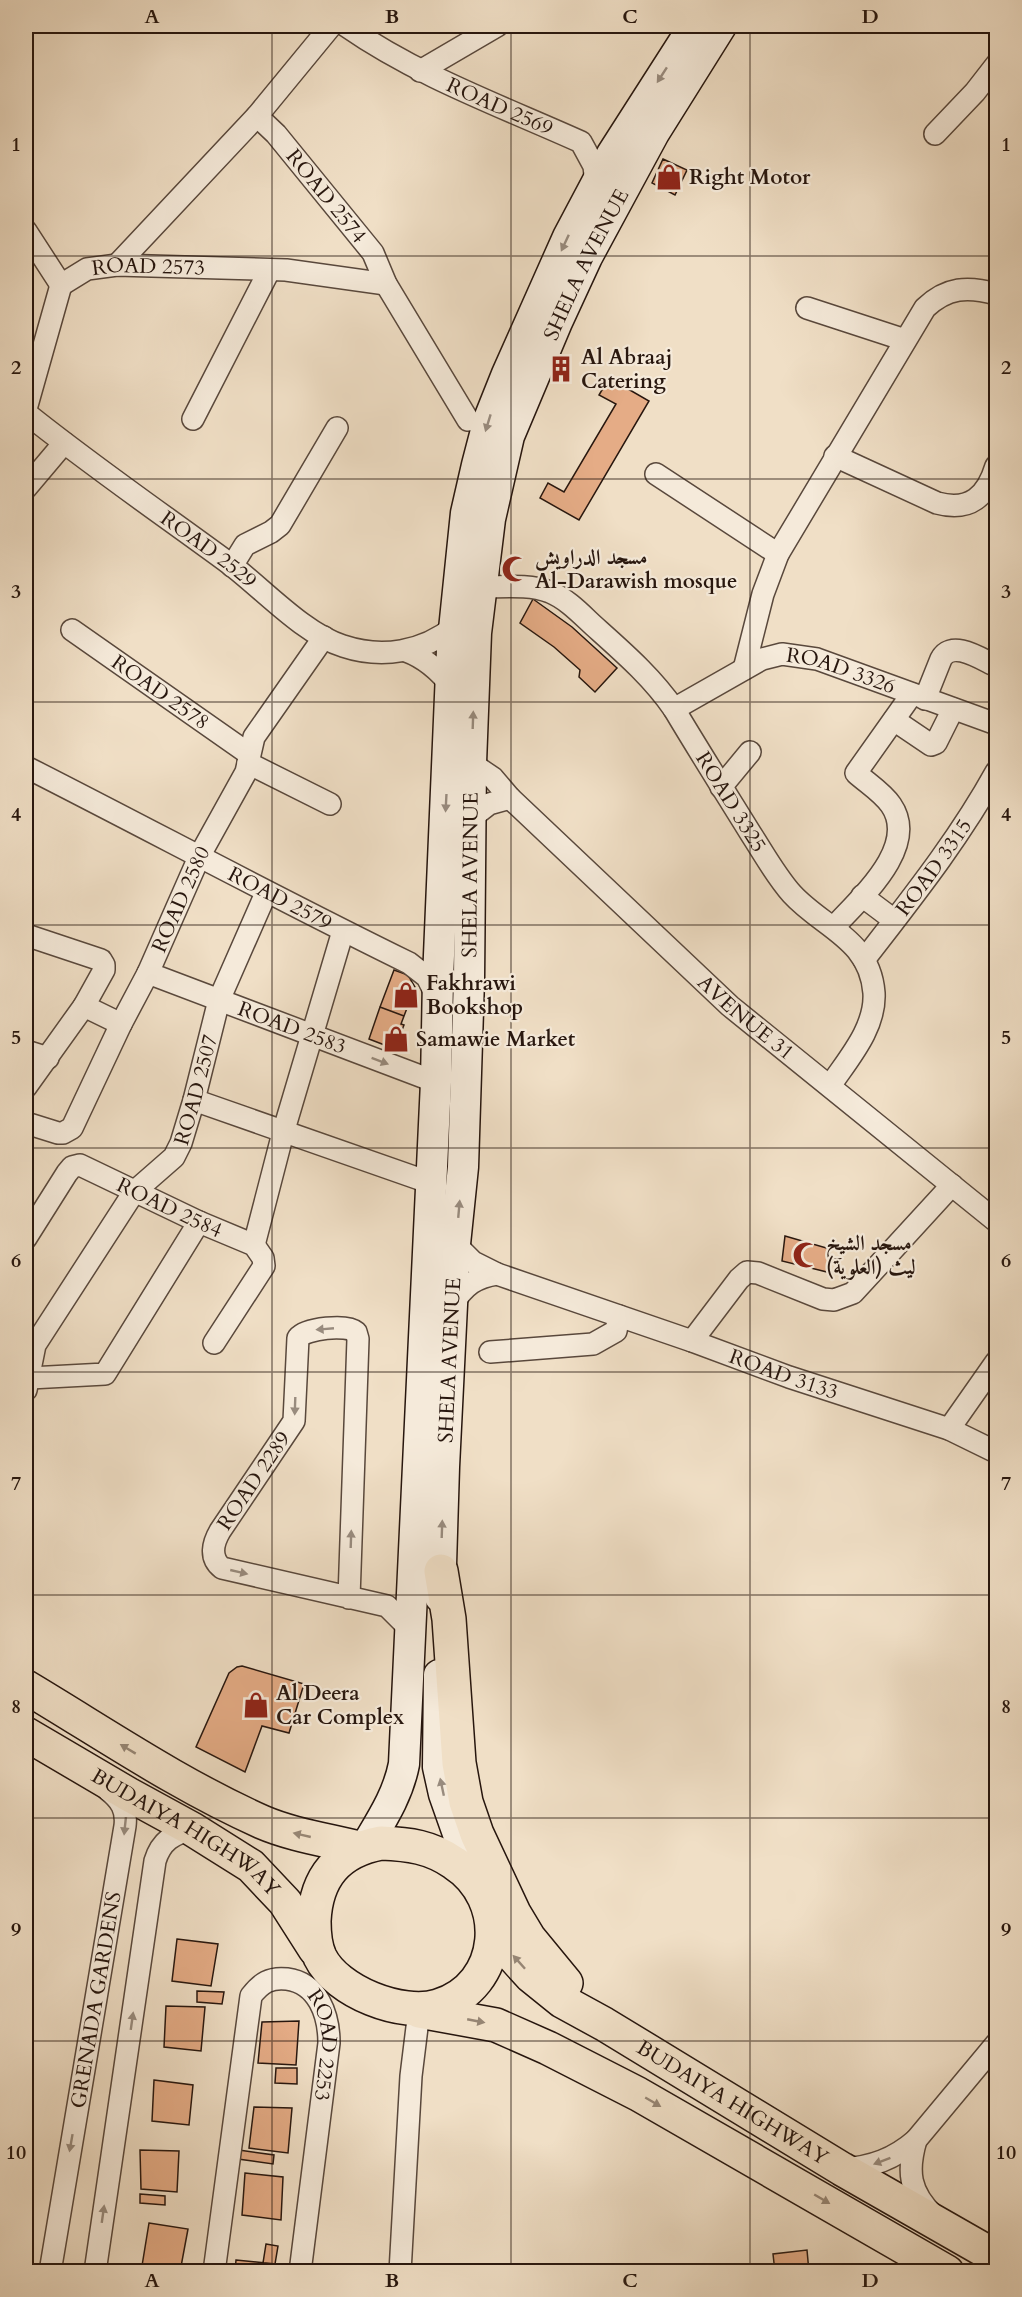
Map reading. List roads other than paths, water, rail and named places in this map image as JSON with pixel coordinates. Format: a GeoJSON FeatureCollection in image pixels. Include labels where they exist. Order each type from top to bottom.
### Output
{"type":"FeatureCollection","features":[{"type":"Feature","properties":{"kind":"main road","name":"SHELA AVENUE"},"geometry":{"type":"LineString","coordinates":[[363,1847],[400,1784],[404,1764],[410,1629],[400,1598],[431,1183],[454,627],[466,513],[489,419],[568,237],[623,137],[700,26]]}},
{"type":"Feature","properties":{"kind":"main road","name":"SHELA AVENUE"},"geometry":{"type":"LineString","coordinates":[[475,1882],[444,1794],[438,1767],[444,1467],[455,1244],[463,1155],[471,763],[476,633],[481,587],[490,519],[509,436],[587,257],[654,133],[700,26]]}},
{"type":"Feature","properties":{"kind":"main road"},"geometry":{"type":"LineString","coordinates":[[441,1571],[449,1619],[459,1763],[466,1802],[477,1834],[514,1913],[529,1938],[582,2003],[604,2024]]}},
{"type":"Feature","properties":{"kind":"main road","name":"BUDAIYA HIGHWAY"},"geometry":{"type":"LineString","coordinates":[[26,1687],[169,1774],[262,1822],[292,1833],[363,1847]]}},
{"type":"Feature","properties":{"kind":"main road","name":"BUDAIYA HIGHWAY"},"geometry":{"type":"LineString","coordinates":[[26,1734],[192,1829],[251,1866],[271,1884],[285,1902],[320,1957]]}},
{"type":"Feature","properties":{"kind":"main road"},"geometry":{"type":"LineString","coordinates":[[381,1843],[407,1844],[429,1849],[456,1863],[475,1882],[485,1898],[493,1923],[487,1961],[475,1984],[465,1994],[453,2000],[419,2011],[386,2004],[368,1997],[336,1975],[320,1957],[314,1933],[315,1909],[321,1886],[338,1861],[363,1847],[381,1843]]}},
{"type":"Feature","properties":{"kind":"main road","name":"BUDAIYA HIGHWAY"},"geometry":{"type":"LineString","coordinates":[[493,1923],[512,1955],[531,1976],[562,2001],[604,2024],[842,2169],[996,2257]]}},
{"type":"Feature","properties":{"kind":"main road","name":"BUDAIYA HIGHWAY"},"geometry":{"type":"LineString","coordinates":[[419,2011],[496,2025],[548,2048],[638,2094],[943,2270]]}},
{"type":"Feature","properties":{"kind":"street"},"geometry":{"type":"LineString","coordinates":[[117,265],[257,116],[331,26]]}},
{"type":"Feature","properties":{"kind":"street","name":"ROAD 2569"},"geometry":{"type":"LineString","coordinates":[[346,26],[420,71],[581,142]]}},
{"type":"Feature","properties":{"kind":"street","name":"ROAD 2569"},"geometry":{"type":"LineString","coordinates":[[420,71],[497,26]]}},
{"type":"Feature","properties":{"kind":"street"},"geometry":{"type":"LineString","coordinates":[[935,134],[975,92],[996,65]]}},
{"type":"Feature","properties":{"kind":"street","name":"ROAD 2574"},"geometry":{"type":"LineString","coordinates":[[257,116],[276,134],[374,253],[386,284]]}},
{"type":"Feature","properties":{"kind":"street"},"geometry":{"type":"LineString","coordinates":[[596,184],[591,157],[581,142],[623,137]]}},
{"type":"Feature","properties":{"kind":"street","name":"ROAD 2573"},"geometry":{"type":"LineString","coordinates":[[26,231],[62,285],[87,269],[117,265],[304,272],[386,284]]}},
{"type":"Feature","properties":{"kind":"street"},"geometry":{"type":"LineString","coordinates":[[193,419],[269,271]]}},
{"type":"Feature","properties":{"kind":"street"},"geometry":{"type":"LineString","coordinates":[[386,284],[468,420]]}},
{"type":"Feature","properties":{"kind":"street"},"geometry":{"type":"LineString","coordinates":[[26,411],[62,285]]}},
{"type":"Feature","properties":{"kind":"street"},"geometry":{"type":"LineString","coordinates":[[744,669],[763,594],[778,554],[925,308],[934,299],[958,288],[972,288],[996,294]]}},
{"type":"Feature","properties":{"kind":"street"},"geometry":{"type":"LineString","coordinates":[[807,308],[905,340]]}},
{"type":"Feature","properties":{"kind":"street","name":"ROAD 2529"},"geometry":{"type":"LineString","coordinates":[[26,411],[64,443],[232,566],[306,626],[324,637],[355,650],[406,651],[431,643],[454,627]]}},
{"type":"Feature","properties":{"kind":"street"},"geometry":{"type":"LineString","coordinates":[[232,566],[245,545],[280,525],[337,428]]}},
{"type":"Feature","properties":{"kind":"street"},"geometry":{"type":"LineString","coordinates":[[26,488],[64,443]]}},
{"type":"Feature","properties":{"kind":"street"},"geometry":{"type":"LineString","coordinates":[[835,456],[947,506],[958,506],[977,499],[991,483],[996,466]]}},
{"type":"Feature","properties":{"kind":"street"},"geometry":{"type":"LineString","coordinates":[[656,474],[778,554]]}},
{"type":"Feature","properties":{"kind":"street","name":"ROAD 3325"},"geometry":{"type":"LineString","coordinates":[[481,587],[538,589],[562,598],[638,665],[674,709],[721,787],[791,893],[817,917],[834,927],[850,941],[864,960],[874,993],[872,1014],[865,1032],[830,1086]]}},
{"type":"Feature","properties":{"kind":"street","name":"ROAD 2578"},"geometry":{"type":"LineString","coordinates":[[72,630],[249,758],[330,804]]}},
{"type":"Feature","properties":{"kind":"street","name":"ROAD 2580"},"geometry":{"type":"LineString","coordinates":[[26,1123],[63,1134],[72,1128],[148,973],[200,855],[241,782],[254,737],[324,637]]}},
{"type":"Feature","properties":{"kind":"street"},"geometry":{"type":"LineString","coordinates":[[918,696],[944,652],[951,649],[996,666]]}},
{"type":"Feature","properties":{"kind":"street"},"geometry":{"type":"LineString","coordinates":[[406,651],[434,667],[452,687]]}},
{"type":"Feature","properties":{"kind":"street","name":"ROAD 3326"},"geometry":{"type":"LineString","coordinates":[[674,709],[762,659],[782,654],[802,655],[996,724]]}},
{"type":"Feature","properties":{"kind":"street","name":"ROAD 3326"},"geometry":{"type":"LineString","coordinates":[[862,896],[892,856],[896,844],[897,825],[892,807],[885,798],[856,774],[894,720],[918,696]]}},
{"type":"Feature","properties":{"kind":"street","name":"ROAD 3326"},"geometry":{"type":"LineString","coordinates":[[894,720],[931,745],[938,740],[953,709]]}},
{"type":"Feature","properties":{"kind":"street"},"geometry":{"type":"LineString","coordinates":[[721,787],[750,752]]}},
{"type":"Feature","properties":{"kind":"street","name":"AVENUE 31"},"geometry":{"type":"LineString","coordinates":[[471,763],[493,778],[510,798],[730,1006],[996,1221]]}},
{"type":"Feature","properties":{"kind":"street","name":"ROAD 2579"},"geometry":{"type":"LineString","coordinates":[[26,767],[200,855],[266,893],[409,963],[427,977],[437,997]]}},
{"type":"Feature","properties":{"kind":"street","name":"ROAD 3315"},"geometry":{"type":"LineString","coordinates":[[864,960],[973,813],[996,772]]}},
{"type":"Feature","properties":{"kind":"street"},"geometry":{"type":"LineString","coordinates":[[471,818],[489,804],[510,798]]}},
{"type":"Feature","properties":{"kind":"street","name":"ROAD 2507"},"geometry":{"type":"LineString","coordinates":[[28,1375],[35,1345],[134,1192],[174,1157],[181,1143],[219,1000],[266,893]]}},
{"type":"Feature","properties":{"kind":"street"},"geometry":{"type":"LineString","coordinates":[[834,927],[862,896],[894,920]]}},
{"type":"Feature","properties":{"kind":"street"},"geometry":{"type":"LineString","coordinates":[[214,1343],[264,1266],[263,1258],[254,1245],[283,1133],[343,931]]}},
{"type":"Feature","properties":{"kind":"street"},"geometry":{"type":"LineString","coordinates":[[26,936],[101,960],[104,965],[104,970],[84,1006],[26,1087]]}},
{"type":"Feature","properties":{"kind":"street"},"geometry":{"type":"LineString","coordinates":[[409,963],[440,940]]}},
{"type":"Feature","properties":{"kind":"street","name":"ROAD 2583"},"geometry":{"type":"LineString","coordinates":[[148,973],[436,1082]]}},
{"type":"Feature","properties":{"kind":"street"},"geometry":{"type":"LineString","coordinates":[[84,1006],[121,1024]]}},
{"type":"Feature","properties":{"kind":"street"},"geometry":{"type":"LineString","coordinates":[[26,1051],[48,1058]]}},
{"type":"Feature","properties":{"kind":"street"},"geometry":{"type":"LineString","coordinates":[[194,1100],[431,1183]]}},
{"type":"Feature","properties":{"kind":"street","name":"ROAD 2584"},"geometry":{"type":"LineString","coordinates":[[26,1238],[72,1167],[80,1165],[134,1192],[254,1245]]}},
{"type":"Feature","properties":{"kind":"street"},"geometry":{"type":"LineString","coordinates":[[692,1341],[739,1279],[747,1272],[758,1273],[824,1299],[834,1300],[854,1293],[952,1185]]}},
{"type":"Feature","properties":{"kind":"street"},"geometry":{"type":"LineString","coordinates":[[28,1375],[105,1374],[200,1222]]}},
{"type":"Feature","properties":{"kind":"street","name":"ROAD 3133"},"geometry":{"type":"LineString","coordinates":[[455,1244],[473,1262],[497,1274],[789,1377],[949,1429],[996,1452]]}},
{"type":"Feature","properties":{"kind":"street"},"geometry":{"type":"LineString","coordinates":[[453,1303],[472,1281],[497,1274]]}},
{"type":"Feature","properties":{"kind":"street"},"geometry":{"type":"LineString","coordinates":[[490,1353],[593,1344],[616,1330],[619,1316]]}},
{"type":"Feature","properties":{"kind":"street","name":"ROAD 2289"},"geometry":{"type":"LineString","coordinates":[[349,1598],[358,1336],[354,1330],[346,1328],[305,1332],[298,1338],[294,1420],[220,1531],[213,1548],[214,1558],[222,1568],[349,1598],[400,1598]]}},
{"type":"Feature","properties":{"kind":"street"},"geometry":{"type":"LineString","coordinates":[[949,1429],[996,1362]]}},
{"type":"Feature","properties":{"kind":"street","name":"GRENADA GARDENS"},"geometry":{"type":"LineString","coordinates":[[50,2271],[126,1817],[118,1798],[62,1755]]}},
{"type":"Feature","properties":{"kind":"street","name":"GRENADA GARDENS"},"geometry":{"type":"LineString","coordinates":[[95,2271],[155,1861],[158,1851],[171,1836],[192,1829]]}},
{"type":"Feature","properties":{"kind":"street","name":"ROAD 2253"},"geometry":{"type":"LineString","coordinates":[[214,2271],[251,1996],[261,1983],[276,1977],[298,1980],[315,1993],[329,2026],[329,2043],[300,2271]]}},
{"type":"Feature","properties":{"kind":"street"},"geometry":{"type":"LineString","coordinates":[[400,2271],[411,2076],[419,2011]]}},
{"type":"Feature","properties":{"kind":"street"},"geometry":{"type":"LineString","coordinates":[[842,2169],[859,2168],[890,2159],[916,2140],[996,2044]]}},
{"type":"Feature","properties":{"kind":"street"},"geometry":{"type":"LineString","coordinates":[[916,2140],[910,2160],[911,2179],[918,2195],[945,2226]]}},
{"type":"Feature","properties":{"kind":"place","name":"Right Motor"},"geometry":{"type":"Point","coordinates":[669,177]}},
{"type":"Feature","properties":{"kind":"place","name":"Al Abraaj Catering"},"geometry":{"type":"Point","coordinates":[561,369]}},
{"type":"Feature","properties":{"kind":"place","name":"مسجد الدراويش Al-Darawish mosque"},"geometry":{"type":"Point","coordinates":[515,569]}},
{"type":"Feature","properties":{"kind":"place","name":"Fakhrawi Bookshop"},"geometry":{"type":"Point","coordinates":[406,995]}},
{"type":"Feature","properties":{"kind":"place","name":"Samawie Market"},"geometry":{"type":"Point","coordinates":[396,1039]}},
{"type":"Feature","properties":{"kind":"place","name":"مسجد الشيخ ليث (العلوية)"},"geometry":{"type":"Point","coordinates":[806,1255]}},
{"type":"Feature","properties":{"kind":"place","name":"Al Deera Car Complex"},"geometry":{"type":"Point","coordinates":[256,1705]}}]}
